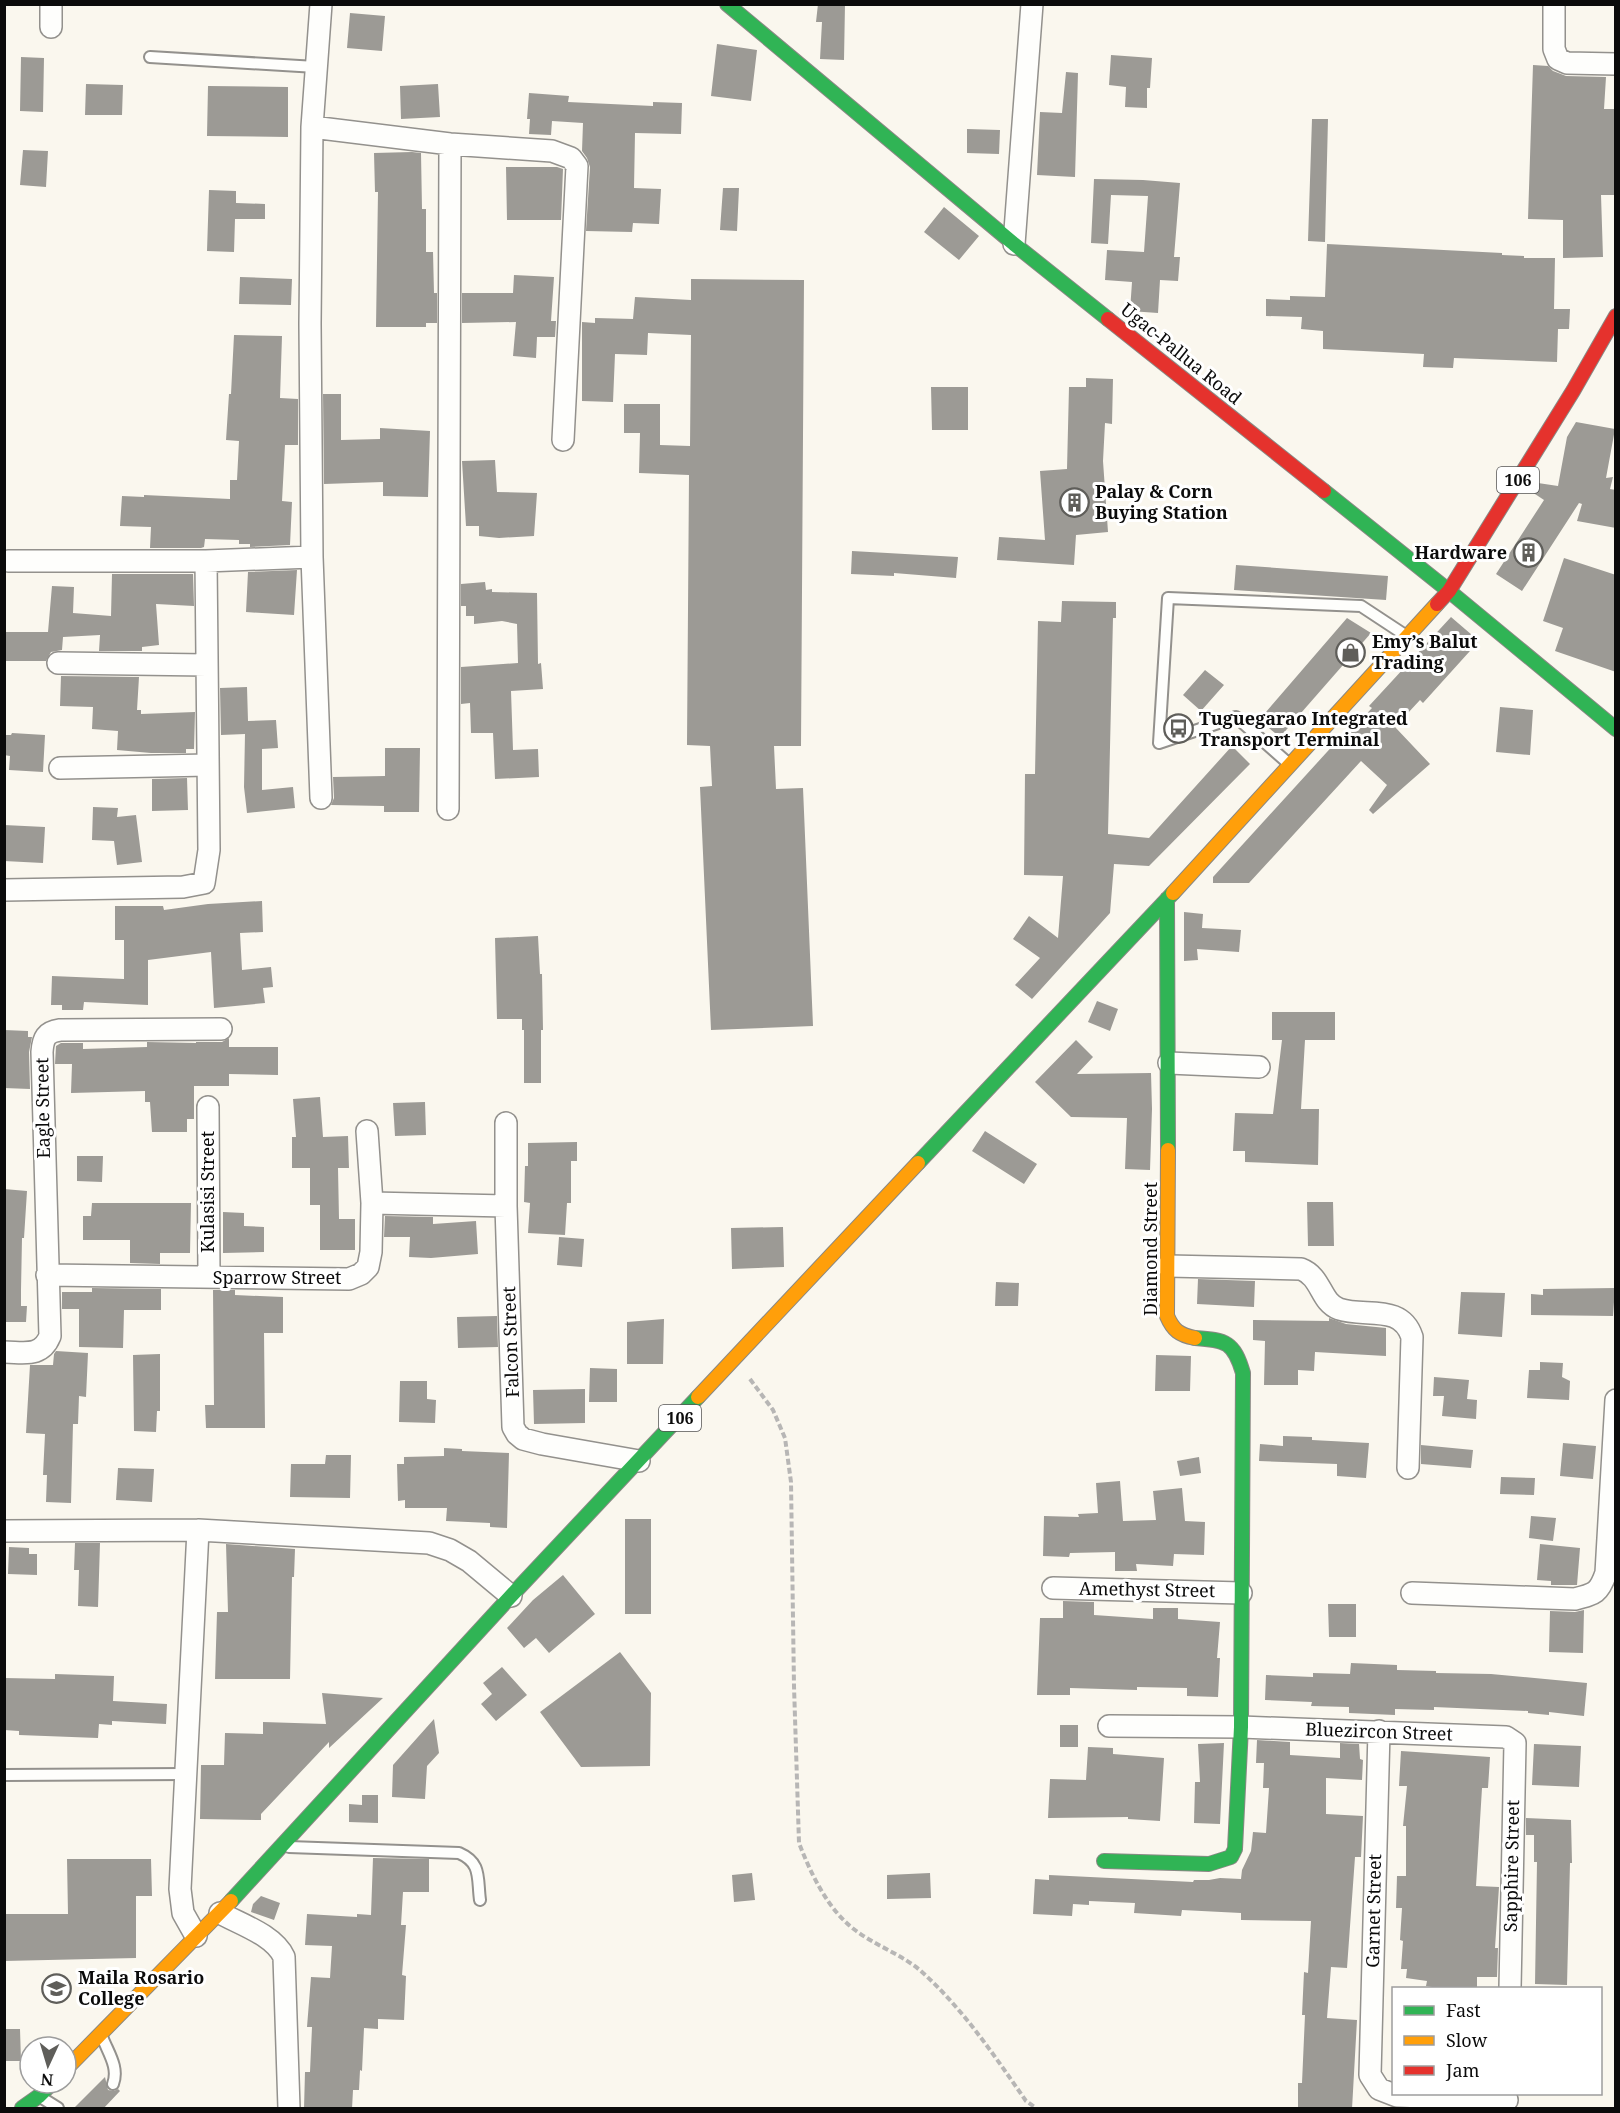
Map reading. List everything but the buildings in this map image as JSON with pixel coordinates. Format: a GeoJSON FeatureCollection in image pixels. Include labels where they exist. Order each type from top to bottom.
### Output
{"type":"FeatureCollection","features":[{"type":"Feature","properties":{"kind":"main road","name":"Ugac-Pallua Road"},"geometry":{"type":"LineString","coordinates":[[727,4],[1014,244],[1449,591],[1616,729]]}},
{"type":"Feature","properties":{"kind":"main road","name":"106"},"geometry":{"type":"LineString","coordinates":[[78,2057],[220,1912],[511,1596],[1167,899],[1449,591],[1573,391],[1616,316]]}},
{"type":"Feature","properties":{"kind":"main road","name":"Diamond Street"},"geometry":{"type":"LineString","coordinates":[[1104,1861],[1209,1864],[1232,1857],[1236,1839],[1240,1727],[1243,1373],[1242,1361],[1236,1349],[1224,1342],[1176,1333],[1169,1326],[1167,1316],[1169,1063],[1167,899]]}},
{"type":"Feature","properties":{"kind":"main road"},"geometry":{"type":"LineString","coordinates":[[22,2109],[39,2096]]}},
{"type":"Feature","properties":{"kind":"street"},"geometry":{"type":"LineString","coordinates":[[51,4],[51,27]]}},
{"type":"Feature","properties":{"kind":"street"},"geometry":{"type":"LineString","coordinates":[[321,4],[312,128],[310,324],[312,557],[321,798]]}},
{"type":"Feature","properties":{"kind":"street"},"geometry":{"type":"LineString","coordinates":[[1014,244],[1032,4]]}},
{"type":"Feature","properties":{"kind":"street"},"geometry":{"type":"LineString","coordinates":[[1554,4],[1554,49],[1558,59],[1567,63],[1616,64]]}},
{"type":"Feature","properties":{"kind":"street"},"geometry":{"type":"LineString","coordinates":[[312,128],[450,144],[552,151],[571,158],[577,166],[563,440]]}},
{"type":"Feature","properties":{"kind":"street"},"geometry":{"type":"LineString","coordinates":[[448,809],[450,144]]}},
{"type":"Feature","properties":{"kind":"street"},"geometry":{"type":"LineString","coordinates":[[8,561],[206,561],[312,557]]}},
{"type":"Feature","properties":{"kind":"street"},"geometry":{"type":"LineString","coordinates":[[4,890],[183,887],[204,883],[209,850],[206,561]]}},
{"type":"Feature","properties":{"kind":"street"},"geometry":{"type":"LineString","coordinates":[[58,663],[207,665]]}},
{"type":"Feature","properties":{"kind":"street"},"geometry":{"type":"LineString","coordinates":[[60,768],[208,765]]}},
{"type":"Feature","properties":{"kind":"street","name":"Eagle Street"},"geometry":{"type":"LineString","coordinates":[[4,1352],[37,1352],[44,1348],[50,1336],[42,1052],[46,1035],[60,1030],[221,1029]]}},
{"type":"Feature","properties":{"kind":"street"},"geometry":{"type":"LineString","coordinates":[[1169,1063],[1260,1067]]}},
{"type":"Feature","properties":{"kind":"street","name":"Kulasisi Street"},"geometry":{"type":"LineString","coordinates":[[208,1107],[209,1277]]}},
{"type":"Feature","properties":{"kind":"street","name":"Falcon Street"},"geometry":{"type":"LineString","coordinates":[[506,1123],[506,1206],[513,1427],[524,1439],[542,1444],[639,1461]]}},
{"type":"Feature","properties":{"kind":"street","name":"Sparrow Street"},"geometry":{"type":"LineString","coordinates":[[47,1275],[349,1279],[361,1274],[368,1267],[371,1252],[372,1203],[367,1131]]}},
{"type":"Feature","properties":{"kind":"street"},"geometry":{"type":"LineString","coordinates":[[372,1203],[506,1206]]}},
{"type":"Feature","properties":{"kind":"street"},"geometry":{"type":"LineString","coordinates":[[1167,1266],[1301,1269],[1310,1272],[1326,1299],[1335,1307],[1347,1311],[1393,1315],[1403,1322],[1410,1329],[1412,1336],[1408,1468]]}},
{"type":"Feature","properties":{"kind":"street"},"geometry":{"type":"LineString","coordinates":[[1412,1593],[1575,1599],[1592,1595],[1601,1587],[1606,1573],[1616,1400]]}},
{"type":"Feature","properties":{"kind":"street"},"geometry":{"type":"LineString","coordinates":[[196,1936],[183,1913],[180,1899],[198,1530]]}},
{"type":"Feature","properties":{"kind":"street"},"geometry":{"type":"LineString","coordinates":[[4,1531],[198,1530],[429,1543],[450,1550],[469,1561],[511,1596]]}},
{"type":"Feature","properties":{"kind":"street","name":"Amethyst Street"},"geometry":{"type":"LineString","coordinates":[[1053,1588],[1241,1593]]}},
{"type":"Feature","properties":{"kind":"street","name":"Bluezircon Street"},"geometry":{"type":"LineString","coordinates":[[1109,1726],[1379,1731],[1506,1737],[1515,1743]]}},
{"type":"Feature","properties":{"kind":"street","name":"Garnet Street"},"geometry":{"type":"LineString","coordinates":[[1379,1731],[1370,2075],[1379,2089],[1392,2094]]}},
{"type":"Feature","properties":{"kind":"street","name":"Sapphire Street"},"geometry":{"type":"LineString","coordinates":[[1510,1987],[1515,1743]]}},
{"type":"Feature","properties":{"kind":"street"},"geometry":{"type":"LineString","coordinates":[[220,1912],[269,1938],[280,1947],[284,1957],[289,2109]]}},
{"type":"Feature","properties":{"kind":"street","name":"Garnet Street"},"geometry":{"type":"LineString","coordinates":[[1394,2095],[1508,2101]]}},
{"type":"Feature","properties":{"kind":"lane"},"geometry":{"type":"LineString","coordinates":[[150,57],[316,67]]}},
{"type":"Feature","properties":{"kind":"lane"},"geometry":{"type":"LineString","coordinates":[[1290,764],[1236,717],[1159,743],[1168,598],[1361,606],[1408,636]]}},
{"type":"Feature","properties":{"kind":"lane"},"geometry":{"type":"LineString","coordinates":[[4,1775],[186,1774]]}},
{"type":"Feature","properties":{"kind":"lane"},"geometry":{"type":"LineString","coordinates":[[280,1847],[459,1852],[471,1858],[476,1867],[480,1900]]}},
{"type":"Feature","properties":{"kind":"lane"},"geometry":{"type":"LineString","coordinates":[[101,2034],[115,2069],[116,2076],[113,2084]]}},
{"type":"Feature","properties":{"kind":"lane"},"geometry":{"type":"LineString","coordinates":[[39,2096],[58,2109]]}},
{"type":"Feature","properties":{"kind":"path"},"geometry":{"type":"LineString","coordinates":[[735,1359],[774,1410],[785,1438],[791,1482],[797,1825],[802,1852],[833,1908],[854,1929],[920,1970],[958,2007],[1026,2101],[1036,2109]]}},
{"type":"Feature","properties":{"kind":"traffic: fast"},"geometry":{"type":"LineString","coordinates":[[727,4],[1014,244],[1108,319]]}},
{"type":"Feature","properties":{"kind":"traffic: fast"},"geometry":{"type":"LineString","coordinates":[[1324,491],[1616,729]]}},
{"type":"Feature","properties":{"kind":"traffic: fast"},"geometry":{"type":"LineString","coordinates":[[918,1163],[1173,893]]}},
{"type":"Feature","properties":{"kind":"traffic: fast"},"geometry":{"type":"LineString","coordinates":[[1167,899],[1168,1150]]}},
{"type":"Feature","properties":{"kind":"traffic: fast"},"geometry":{"type":"LineString","coordinates":[[1104,1861],[1209,1864],[1231,1857],[1235,1849],[1241,1727],[1243,1373],[1236,1355],[1227,1345],[1214,1340],[1195,1338]]}},
{"type":"Feature","properties":{"kind":"traffic: fast"},"geometry":{"type":"LineString","coordinates":[[231,1901],[511,1596],[698,1397]]}},
{"type":"Feature","properties":{"kind":"traffic: fast"},"geometry":{"type":"LineString","coordinates":[[22,2108],[40,2095]]}},
{"type":"Feature","properties":{"kind":"traffic: slow"},"geometry":{"type":"LineString","coordinates":[[1173,893],[1437,604]]}},
{"type":"Feature","properties":{"kind":"traffic: slow"},"geometry":{"type":"LineString","coordinates":[[1168,1150],[1167,1316],[1177,1331],[1195,1338]]}},
{"type":"Feature","properties":{"kind":"traffic: slow"},"geometry":{"type":"LineString","coordinates":[[698,1397],[918,1163]]}},
{"type":"Feature","properties":{"kind":"traffic: slow"},"geometry":{"type":"LineString","coordinates":[[78,2057],[231,1901]]}},
{"type":"Feature","properties":{"kind":"traffic: jam"},"geometry":{"type":"LineString","coordinates":[[1437,604],[1449,591],[1573,391],[1616,316]]}},
{"type":"Feature","properties":{"kind":"traffic: jam"},"geometry":{"type":"LineString","coordinates":[[1108,319],[1324,491]]}},
{"type":"Feature","properties":{"kind":"place","name":"Palay & Corn Buying Station"},"geometry":{"type":"Point","coordinates":[1074,502]}},
{"type":"Feature","properties":{"kind":"place","name":"Hardware"},"geometry":{"type":"Point","coordinates":[1528,553]}},
{"type":"Feature","properties":{"kind":"place","name":"Emy’s Balut Trading"},"geometry":{"type":"Point","coordinates":[1351,652]}},
{"type":"Feature","properties":{"kind":"place","name":"Tuguegarao Integrated Transport Terminal"},"geometry":{"type":"Point","coordinates":[1178,729]}},
{"type":"Feature","properties":{"kind":"place","name":"Maila Rosario College"},"geometry":{"type":"Point","coordinates":[57,1988]}}]}
